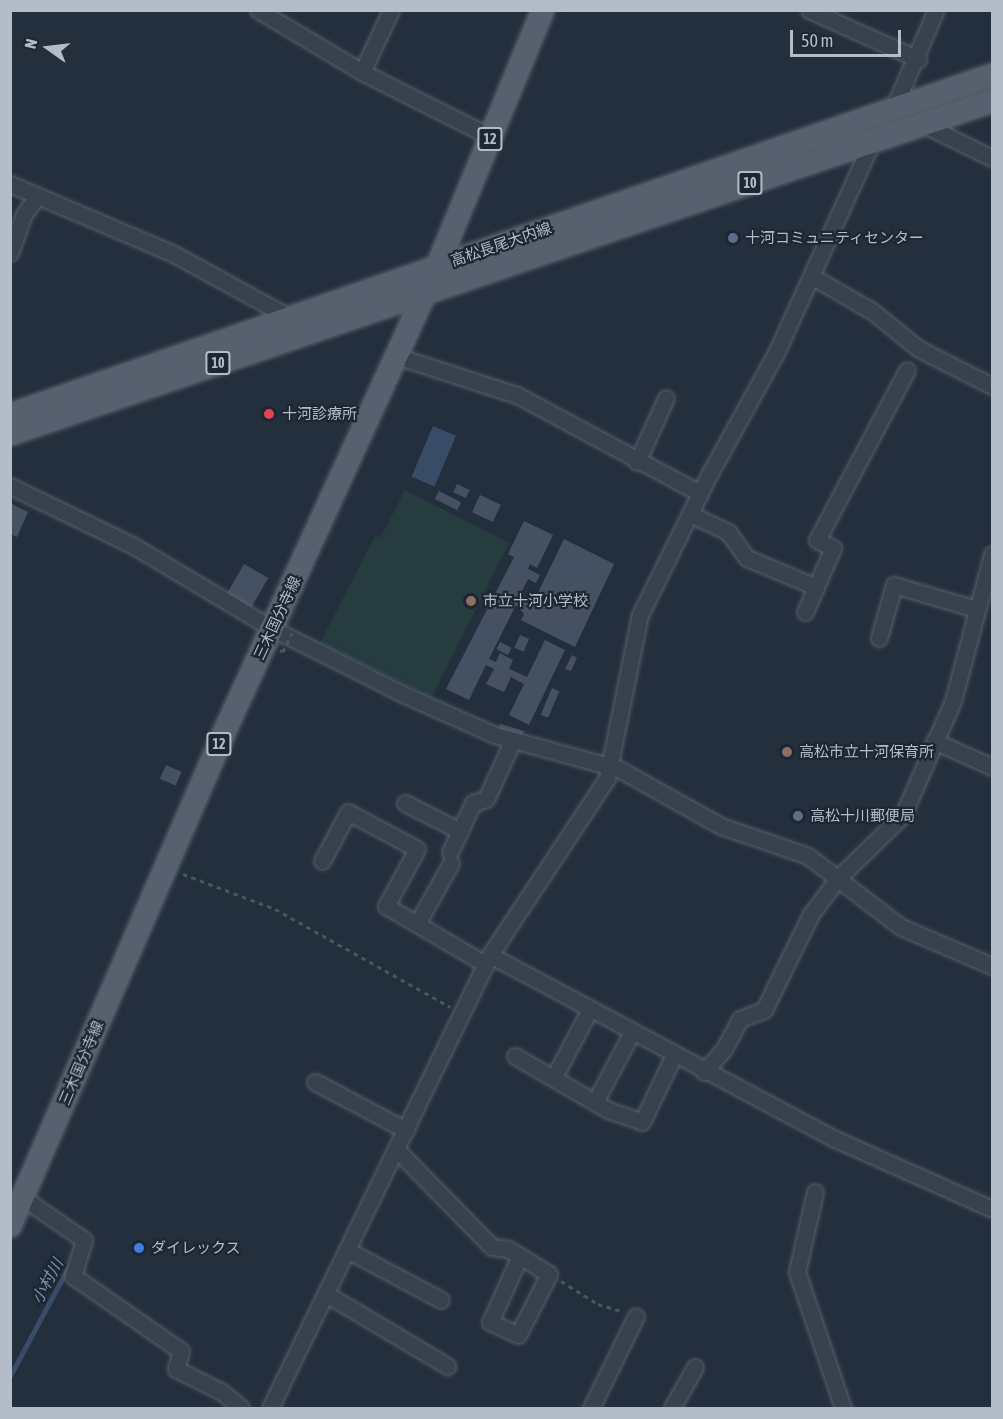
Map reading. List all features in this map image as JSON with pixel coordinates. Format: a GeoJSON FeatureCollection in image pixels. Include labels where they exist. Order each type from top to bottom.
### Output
{"type":"FeatureCollection","features":[{"type":"Feature","properties":{"kind":"main road","name":"三木国分寺線"},"geometry":{"type":"LineString","coordinates":[[10,1226],[166,867],[275,631],[437,267],[543,10]]}},
{"type":"Feature","properties":{"kind":"main road","name":"高松長尾大内線"},"geometry":{"type":"LineString","coordinates":[[10,415],[993,75]]}},
{"type":"Feature","properties":{"kind":"main road","name":"高松長尾大内線"},"geometry":{"type":"LineString","coordinates":[[10,435],[993,101]]}},
{"type":"Feature","properties":{"kind":"street"},"geometry":{"type":"LineString","coordinates":[[258,10],[362,72],[490,137]]}},
{"type":"Feature","properties":{"kind":"street"},"geometry":{"type":"LineString","coordinates":[[362,72],[391,10]]}},
{"type":"Feature","properties":{"kind":"street"},"geometry":{"type":"LineString","coordinates":[[808,10],[918,59]]}},
{"type":"Feature","properties":{"kind":"street"},"geometry":{"type":"LineString","coordinates":[[270,1408],[349,1251],[488,959],[577,825],[610,766],[640,615],[700,493],[813,277],[871,143],[894,109],[918,59],[936,10]]}},
{"type":"Feature","properties":{"kind":"street"},"geometry":{"type":"LineString","coordinates":[[894,109],[993,158]]}},
{"type":"Feature","properties":{"kind":"street"},"geometry":{"type":"LineString","coordinates":[[10,184],[172,253],[289,317]]}},
{"type":"Feature","properties":{"kind":"street"},"geometry":{"type":"LineString","coordinates":[[10,253],[24,214],[37,197]]}},
{"type":"Feature","properties":{"kind":"street"},"geometry":{"type":"LineString","coordinates":[[813,277],[872,311],[919,348],[993,386]]}},
{"type":"Feature","properties":{"kind":"street"},"geometry":{"type":"LineString","coordinates":[[396,356],[517,395],[637,462],[700,493]]}},
{"type":"Feature","properties":{"kind":"street"},"geometry":{"type":"LineString","coordinates":[[805,612],[833,548],[817,540],[907,370]]}},
{"type":"Feature","properties":{"kind":"street"},"geometry":{"type":"LineString","coordinates":[[637,462],[666,398]]}},
{"type":"Feature","properties":{"kind":"street"},"geometry":{"type":"LineString","coordinates":[[10,486],[132,545],[275,631],[405,695],[509,739],[610,766],[721,826],[808,856],[901,927],[993,966]]}},
{"type":"Feature","properties":{"kind":"street"},"geometry":{"type":"LineString","coordinates":[[690,514],[728,532],[747,558],[816,587]]}},
{"type":"Feature","properties":{"kind":"street"},"geometry":{"type":"LineString","coordinates":[[704,1071],[724,1049],[740,1019],[764,1010],[811,915],[838,878],[903,815],[953,701],[976,609],[993,554]]}},
{"type":"Feature","properties":{"kind":"street"},"geometry":{"type":"LineString","coordinates":[[879,638],[894,585],[976,609]]}},
{"type":"Feature","properties":{"kind":"street"},"geometry":{"type":"LineString","coordinates":[[417,924],[451,857],[473,803],[486,799],[509,749],[509,739]]}},
{"type":"Feature","properties":{"kind":"street"},"geometry":{"type":"LineString","coordinates":[[934,741],[993,767]]}},
{"type":"Feature","properties":{"kind":"street"},"geometry":{"type":"LineString","coordinates":[[405,803],[460,831]]}},
{"type":"Feature","properties":{"kind":"street"},"geometry":{"type":"LineString","coordinates":[[322,861],[348,813],[417,849],[386,906],[417,924],[590,1009],[835,1139],[993,1209]]}},
{"type":"Feature","properties":{"kind":"street"},"geometry":{"type":"LineString","coordinates":[[554,1077],[590,1009]]}},
{"type":"Feature","properties":{"kind":"street"},"geometry":{"type":"LineString","coordinates":[[595,1102],[632,1032]]}},
{"type":"Feature","properties":{"kind":"street"},"geometry":{"type":"LineString","coordinates":[[515,1056],[595,1102],[642,1122],[674,1055]]}},
{"type":"Feature","properties":{"kind":"street"},"geometry":{"type":"LineString","coordinates":[[315,1082],[406,1131]]}},
{"type":"Feature","properties":{"kind":"street"},"geometry":{"type":"LineString","coordinates":[[397,1150],[492,1247],[520,1256],[549,1274],[518,1335],[490,1322],[520,1256]]}},
{"type":"Feature","properties":{"kind":"street"},"geometry":{"type":"LineString","coordinates":[[815,1192],[797,1272],[843,1408]]}},
{"type":"Feature","properties":{"kind":"street"},"geometry":{"type":"LineString","coordinates":[[22,1198],[84,1240],[73,1276],[181,1351],[176,1369],[222,1392],[241,1408]]}},
{"type":"Feature","properties":{"kind":"street"},"geometry":{"type":"LineString","coordinates":[[349,1251],[441,1300]]}},
{"type":"Feature","properties":{"kind":"street"},"geometry":{"type":"LineString","coordinates":[[327,1295],[447,1366]]}},
{"type":"Feature","properties":{"kind":"street"},"geometry":{"type":"LineString","coordinates":[[591,1408],[636,1316]]}},
{"type":"Feature","properties":{"kind":"street"},"geometry":{"type":"LineString","coordinates":[[672,1408],[695,1367]]}},
{"type":"Feature","properties":{"kind":"path"},"geometry":{"type":"LineString","coordinates":[[275,631],[283,652],[275,631]]}},
{"type":"Feature","properties":{"kind":"path"},"geometry":{"type":"LineString","coordinates":[[166,867],[275,909],[462,1013]]}},
{"type":"Feature","properties":{"kind":"path"},"geometry":{"type":"LineString","coordinates":[[549,1274],[598,1304],[636,1316]]}},
{"type":"Feature","properties":{"kind":"green space"},"geometry":{"type":"Polygon","coordinates":[[[405,490],[509,543],[432,697],[320,643],[375,536],[381,537],[405,490]]]}},
{"type":"Feature","properties":{"kind":"water"},"geometry":{"type":"Polygon","coordinates":[[[433,426],[456,436],[435,486],[412,477],[433,426]]]}},
{"type":"Feature","properties":{"kind":"building"},"geometry":{"type":"Polygon","coordinates":[[[457,484],[470,490],[466,498],[453,492],[457,484]]]}},
{"type":"Feature","properties":{"kind":"building"},"geometry":{"type":"Polygon","coordinates":[[[439,491],[461,502],[457,510],[435,499],[439,491]]]}},
{"type":"Feature","properties":{"kind":"building"},"geometry":{"type":"Polygon","coordinates":[[[480,495],[501,505],[493,522],[472,512],[480,495]]]}},
{"type":"Feature","properties":{"kind":"building"},"geometry":{"type":"Polygon","coordinates":[[[10,503],[28,512],[17,537],[10,534],[10,503]]]}},
{"type":"Feature","properties":{"kind":"building"},"geometry":{"type":"Polygon","coordinates":[[[524,521],[553,535],[537,568],[530,564],[528,569],[540,575],[536,583],[528,579],[520,595],[531,607],[564,539],[614,564],[575,647],[521,620],[524,614],[516,605],[489,659],[496,662],[500,653],[513,660],[509,669],[527,677],[545,640],[565,650],[529,725],[509,715],[524,684],[511,677],[504,692],[486,684],[494,669],[486,665],[469,700],[446,689],[514,557],[508,554],[524,521]]]}},
{"type":"Feature","properties":{"kind":"building"},"geometry":{"type":"Polygon","coordinates":[[[244,564],[268,578],[250,609],[226,595],[244,564]]]}},
{"type":"Feature","properties":{"kind":"building"},"geometry":{"type":"Polygon","coordinates":[[[520,635],[529,639],[523,652],[514,648],[520,635]]]}},
{"type":"Feature","properties":{"kind":"building"},"geometry":{"type":"Polygon","coordinates":[[[500,642],[512,648],[508,655],[496,649],[500,642]]]}},
{"type":"Feature","properties":{"kind":"building"},"geometry":{"type":"Polygon","coordinates":[[[572,655],[577,658],[571,671],[565,669],[572,655]]]}},
{"type":"Feature","properties":{"kind":"building"},"geometry":{"type":"Polygon","coordinates":[[[552,688],[559,691],[548,718],[541,715],[552,688]]]}},
{"type":"Feature","properties":{"kind":"building"},"geometry":{"type":"Polygon","coordinates":[[[500,724],[524,731],[523,736],[499,729],[500,724]]]}},
{"type":"Feature","properties":{"kind":"building"},"geometry":{"type":"Polygon","coordinates":[[[166,765],[182,772],[175,786],[160,779],[166,765]]]}},
{"type":"Feature","properties":{"kind":"waterway","name":"小村川"},"geometry":{"type":"LineString","coordinates":[[10,1376],[70,1264]]}},
{"type":"Feature","properties":{"kind":"place","name":"十河コミュニティセンター"},"geometry":{"type":"Point","coordinates":[733,238]}},
{"type":"Feature","properties":{"kind":"place","name":"十河診療所"},"geometry":{"type":"Point","coordinates":[269,414]}},
{"type":"Feature","properties":{"kind":"place","name":"市立十河小学校"},"geometry":{"type":"Point","coordinates":[471,601]}},
{"type":"Feature","properties":{"kind":"place","name":"高松市立十河保育所"},"geometry":{"type":"Point","coordinates":[787,752]}},
{"type":"Feature","properties":{"kind":"place","name":"高松十川郵便局"},"geometry":{"type":"Point","coordinates":[798,816]}},
{"type":"Feature","properties":{"kind":"place","name":"ダイレックス"},"geometry":{"type":"Point","coordinates":[139,1248]}}]}
